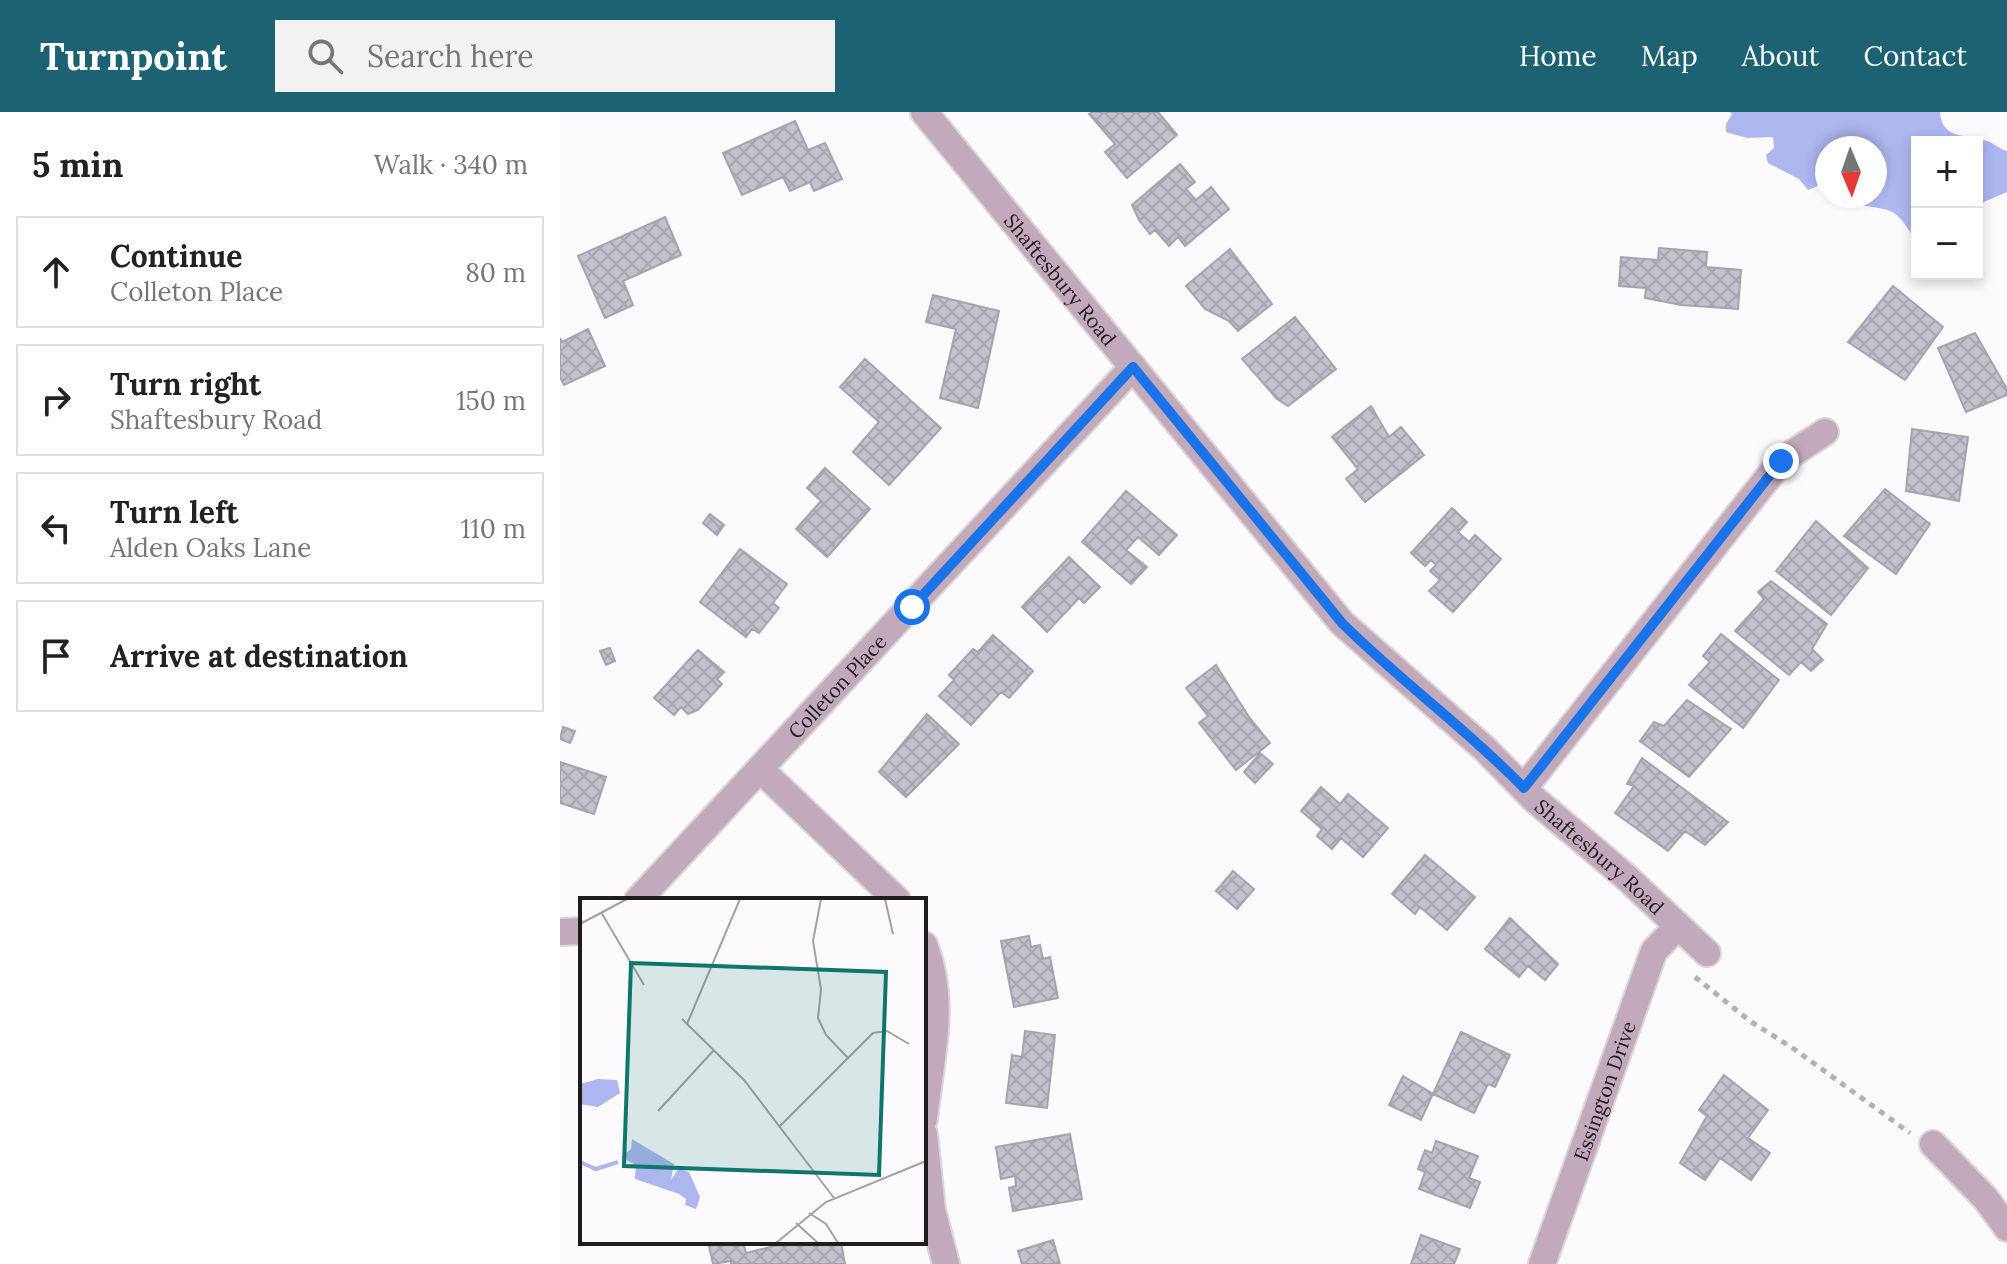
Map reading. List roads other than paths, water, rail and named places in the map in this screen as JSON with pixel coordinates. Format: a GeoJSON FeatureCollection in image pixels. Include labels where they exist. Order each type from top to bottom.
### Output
{"type":"FeatureCollection","features":[{"type":"Feature","properties":{"kind":"street","name":"Shaftesbury Road"},"geometry":{"type":"LineString","coordinates":[[924,112],[1342,623],[1678,926],[1699,964]]}},
{"type":"Feature","properties":{"kind":"street","name":"Colleton Place"},"geometry":{"type":"LineString","coordinates":[[640,898],[1133,367]]}},
{"type":"Feature","properties":{"kind":"street"},"geometry":{"type":"LineString","coordinates":[[1524,788],[1781,461],[1825,432]]}},
{"type":"Feature","properties":{"kind":"street"},"geometry":{"type":"LineString","coordinates":[[760,769],[895,898]]}},
{"type":"Feature","properties":{"kind":"street","name":"Essington Drive"},"geometry":{"type":"LineString","coordinates":[[1542,1264],[1654,951],[1678,926]]}},
{"type":"Feature","properties":{"kind":"street"},"geometry":{"type":"LineString","coordinates":[[560,932],[580,931]]}},
{"type":"Feature","properties":{"kind":"street"},"geometry":{"type":"LineString","coordinates":[[926,952],[938,1006],[926,1098]]}},
{"type":"Feature","properties":{"kind":"street"},"geometry":{"type":"LineString","coordinates":[[1933,1144],[1986,1199],[2007,1228]]}},
{"type":"Feature","properties":{"kind":"street"},"geometry":{"type":"LineString","coordinates":[[926,1153],[932,1210],[946,1264]]}},
{"type":"Feature","properties":{"kind":"water"},"geometry":{"type":"Polygon","coordinates":[[[1730,112],[1940,112],[1946,128],[1963,136],[1911,136],[1911,234],[1898,216],[1878,208],[1887,208],[1887,136],[1815,136],[1815,187],[1808,190],[1799,179],[1768,163],[1766,155],[1774,148],[1773,137],[1747,138],[1726,132],[1726,124],[1732,114],[1730,112]]]}},
{"type":"Feature","properties":{"kind":"water"},"geometry":{"type":"Polygon","coordinates":[[[1983,140],[2007,151],[2007,192],[1983,202],[1983,140]]]}}]}
